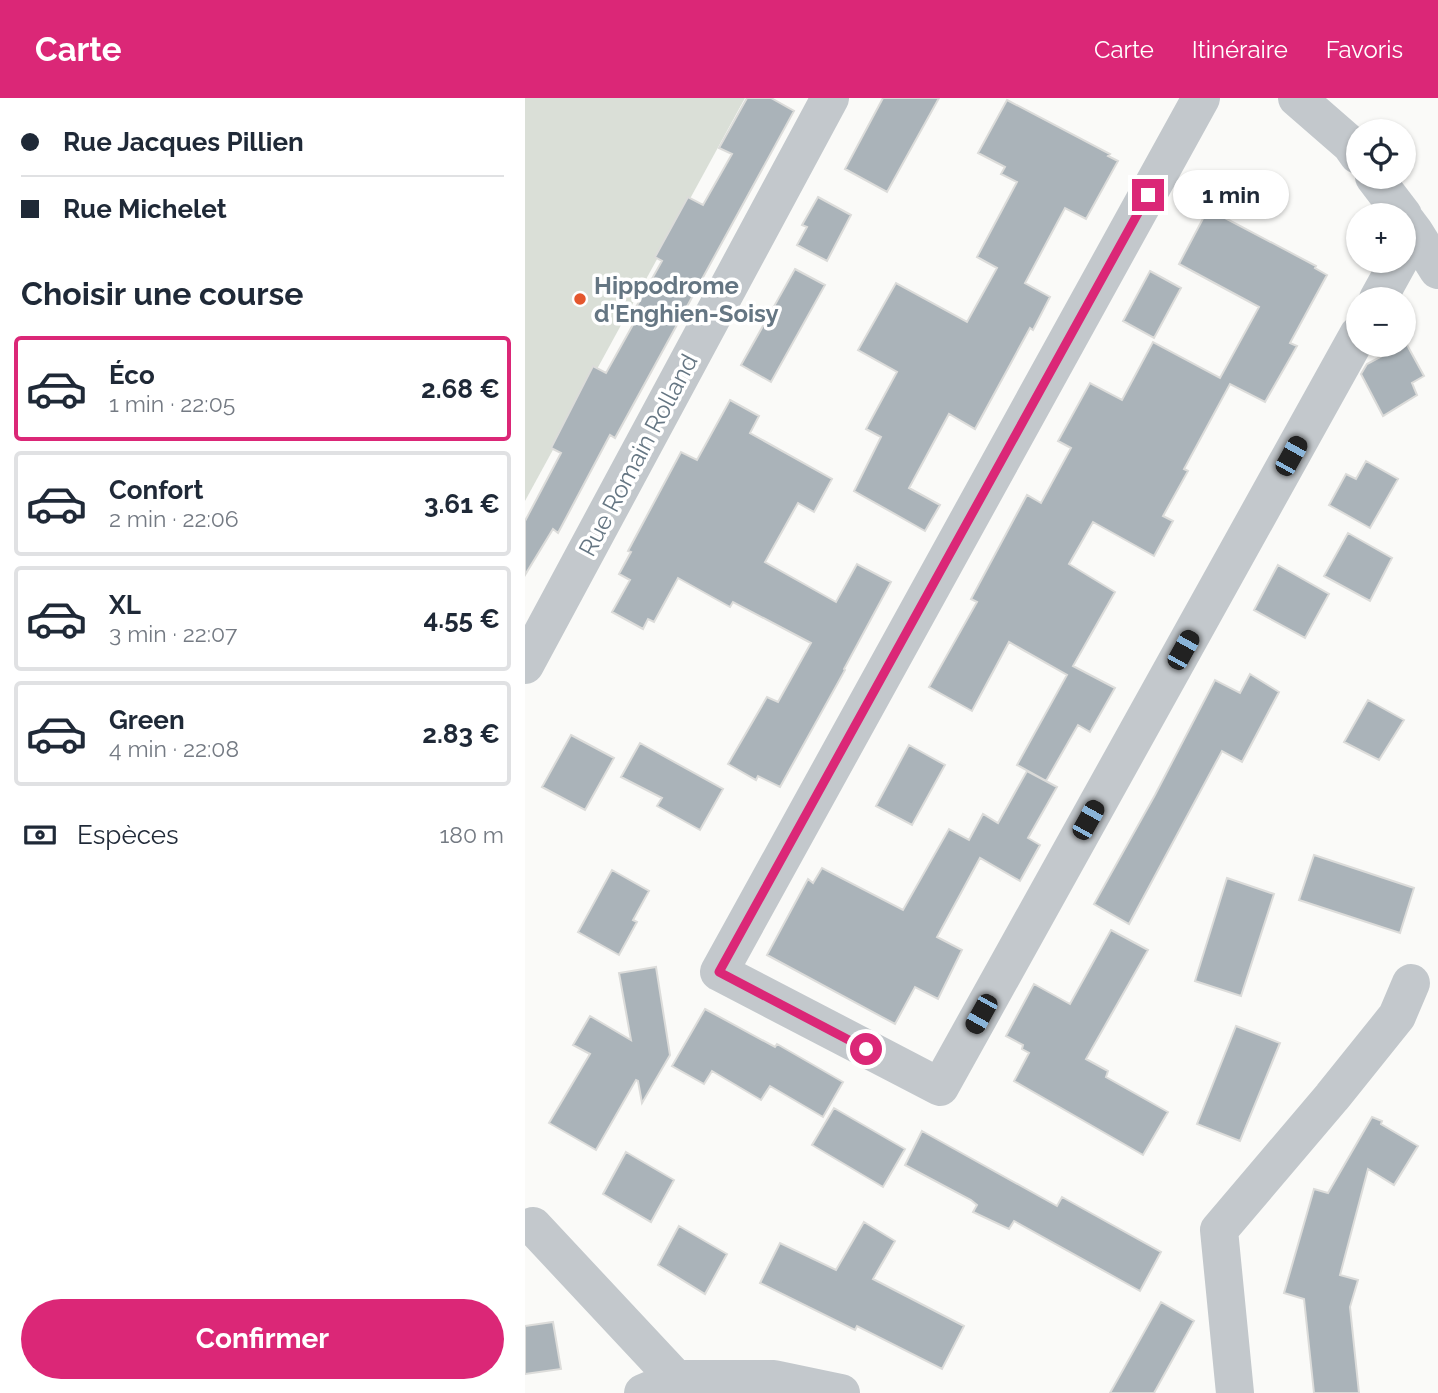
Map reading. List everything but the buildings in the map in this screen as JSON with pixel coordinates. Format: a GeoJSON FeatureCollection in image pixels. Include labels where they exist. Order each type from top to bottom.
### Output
{"type":"FeatureCollection","features":[{"type":"Feature","properties":{"kind":"street","name":"Rue Romain Rolland"},"geometry":{"type":"LineString","coordinates":[[525,665],[830,98]]}},
{"type":"Feature","properties":{"kind":"street"},"geometry":{"type":"LineString","coordinates":[[1201,98],[719,972],[940,1087],[1346,357]]}},
{"type":"Feature","properties":{"kind":"street"},"geometry":{"type":"LineString","coordinates":[[1297,98],[1346,141]]}},
{"type":"Feature","properties":{"kind":"street"},"geometry":{"type":"LineString","coordinates":[[1416,247],[1438,270]]}},
{"type":"Feature","properties":{"kind":"street"},"geometry":{"type":"LineString","coordinates":[[1235,1393],[1219,1230],[1397,1016],[1411,983]]}},
{"type":"Feature","properties":{"kind":"street"},"geometry":{"type":"LineString","coordinates":[[533,1226],[659,1386],[774,1379],[841,1393]]}},
{"type":"Feature","properties":{"kind":"shaded area","name":"Hippodrome d'Enghien-Soisy"},"geometry":{"type":"Polygon","coordinates":[[[525,98],[745,98],[525,501],[525,98]]]}},
{"type":"Feature","properties":{"kind":"place","name":"Hippodrome d'Enghien-Soisy"},"geometry":{"type":"Point","coordinates":[580,299]}},
{"type":"Feature","properties":{"kind":"route"},"geometry":{"type":"LineString","coordinates":[[866,1049],[719,972],[1148,195]]}}]}
